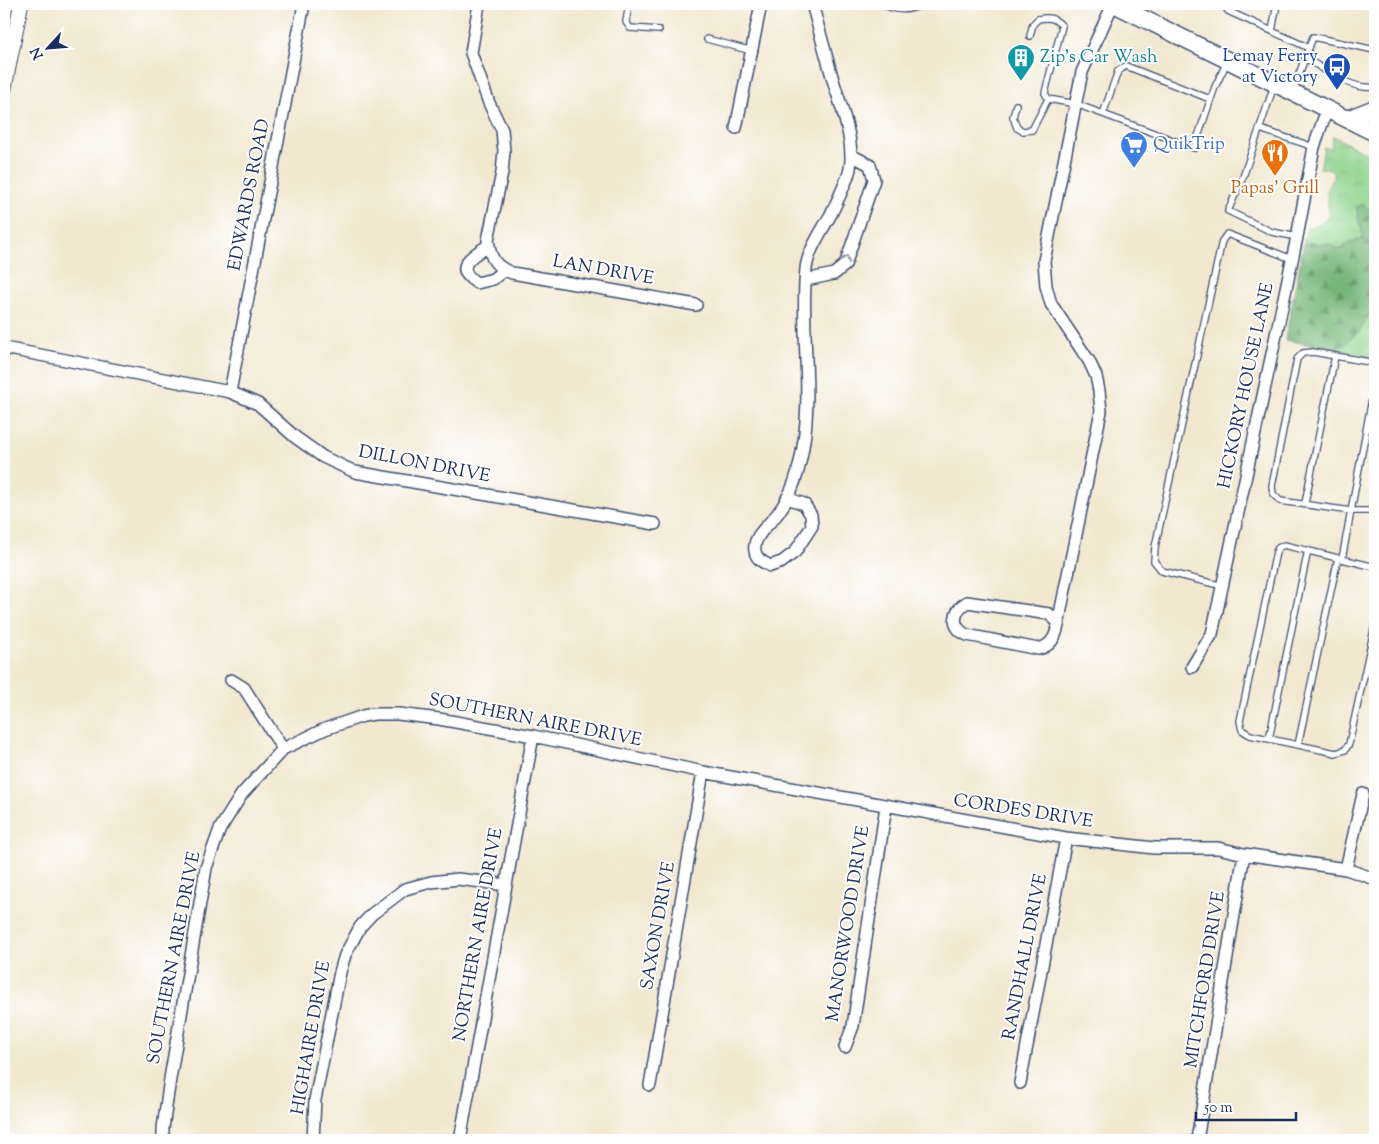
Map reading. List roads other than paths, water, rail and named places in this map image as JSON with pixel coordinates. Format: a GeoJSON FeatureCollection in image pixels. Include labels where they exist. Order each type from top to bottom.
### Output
{"type":"FeatureCollection","features":[{"type":"Feature","properties":{"kind":"main road"},"geometry":{"type":"LineString","coordinates":[[1113,4],[1375,133]]}},
{"type":"Feature","properties":{"kind":"main road"},"geometry":{"type":"LineString","coordinates":[[1346,119],[1375,108]]}},
{"type":"Feature","properties":{"kind":"street"},"geometry":{"type":"LineString","coordinates":[[4,90],[21,4]]}},
{"type":"Feature","properties":{"kind":"street","name":"EDWARDS ROAD"},"geometry":{"type":"LineString","coordinates":[[230,392],[304,4]]}},
{"type":"Feature","properties":{"kind":"street"},"geometry":{"type":"LineString","coordinates":[[479,4],[470,53],[489,103],[502,130],[504,151],[502,173],[488,245],[494,263],[504,270],[493,279],[477,283],[469,278],[465,269],[466,261],[473,254],[488,245]]}},
{"type":"Feature","properties":{"kind":"street"},"geometry":{"type":"LineString","coordinates":[[736,128],[761,4]]}},
{"type":"Feature","properties":{"kind":"street"},"geometry":{"type":"LineString","coordinates":[[787,498],[804,504],[811,515],[812,526],[795,552],[782,562],[770,566],[760,561],[754,551],[756,542],[762,531],[779,513],[787,498],[792,490],[799,470],[804,442],[806,400],[806,266],[816,241],[832,213],[849,174],[851,155],[843,112],[812,4]]}},
{"type":"Feature","properties":{"kind":"street"},"geometry":{"type":"LineString","coordinates":[[1058,622],[1048,614],[967,602],[959,607],[955,616],[959,631],[967,635],[1038,649],[1046,648],[1052,643],[1058,622],[1101,411],[1096,376],[1089,361],[1052,304],[1046,286],[1044,261],[1082,72],[1113,4]]}},
{"type":"Feature","properties":{"kind":"street","name":"HICKORY HOUSE LANE"},"geometry":{"type":"LineString","coordinates":[[1192,667],[1212,634],[1297,237],[1314,147],[1327,109]]}},
{"type":"Feature","properties":{"kind":"street"},"geometry":{"type":"LineString","coordinates":[[806,280],[834,274],[845,265],[874,180],[870,165],[851,155]]}},
{"type":"Feature","properties":{"kind":"street","name":"LAN DRIVE"},"geometry":{"type":"LineString","coordinates":[[504,270],[696,305]]}},
{"type":"Feature","properties":{"kind":"street","name":"DILLON DRIVE"},"geometry":{"type":"LineString","coordinates":[[4,348],[230,392],[258,404],[295,437],[323,457],[355,472],[655,524]]}},
{"type":"Feature","properties":{"kind":"street"},"geometry":{"type":"LineString","coordinates":[[232,680],[244,688],[282,749]]}},
{"type":"Feature","properties":{"kind":"street","name":"SOUTHERN AIRE DRIVE"},"geometry":{"type":"LineString","coordinates":[[163,1140],[170,1079],[206,868],[220,829],[230,812],[242,794],[282,749],[352,719],[374,714],[398,714],[533,736],[666,764]]}},
{"type":"Feature","properties":{"kind":"street","name":"NORTHERN AIRE DRIVE"},"geometry":{"type":"LineString","coordinates":[[460,1140],[533,736]]}},
{"type":"Feature","properties":{"kind":"street","name":"CORDES DRIVE"},"geometry":{"type":"LineString","coordinates":[[666,764],[1066,838],[1154,848],[1218,848],[1244,854],[1346,869],[1375,879]]}},
{"type":"Feature","properties":{"kind":"street","name":"SAXON DRIVE"},"geometry":{"type":"LineString","coordinates":[[650,1085],[703,772]]}},
{"type":"Feature","properties":{"kind":"street"},"geometry":{"type":"LineString","coordinates":[[1346,869],[1363,794]]}},
{"type":"Feature","properties":{"kind":"street","name":"MANORWOOD DRIVE"},"geometry":{"type":"LineString","coordinates":[[844,1047],[853,1026],[886,806]]}},
{"type":"Feature","properties":{"kind":"street","name":"RANDHALL DRIVE"},"geometry":{"type":"LineString","coordinates":[[1020,1083],[1066,838]]}},
{"type":"Feature","properties":{"kind":"street","name":"MITCHFORD DRIVE"},"geometry":{"type":"LineString","coordinates":[[1197,1140],[1244,854]]}},
{"type":"Feature","properties":{"kind":"street","name":"HIGHAIRE DRIVE"},"geometry":{"type":"LineString","coordinates":[[313,1140],[315,1100],[340,972],[345,955],[360,927],[372,914],[405,889],[418,885],[458,879],[506,885]]}},
{"type":"Feature","properties":{"kind":"lane"},"geometry":{"type":"LineString","coordinates":[[629,4],[626,22],[630,28],[659,30]]}},
{"type":"Feature","properties":{"kind":"lane"},"geometry":{"type":"LineString","coordinates":[[882,4],[894,9],[903,10],[913,9],[922,4]]}},
{"type":"Feature","properties":{"kind":"lane"},"geometry":{"type":"LineString","coordinates":[[1223,4],[1228,11],[1309,48]]}},
{"type":"Feature","properties":{"kind":"lane"},"geometry":{"type":"LineString","coordinates":[[1272,31],[1277,4]]}},
{"type":"Feature","properties":{"kind":"lane"},"geometry":{"type":"LineString","coordinates":[[1030,36],[1033,24],[1038,18],[1048,17],[1056,20],[1062,26],[1045,93],[1048,99]]}},
{"type":"Feature","properties":{"kind":"lane"},"geometry":{"type":"LineString","coordinates":[[1292,93],[1313,37],[1375,50]]}},
{"type":"Feature","properties":{"kind":"lane"},"geometry":{"type":"LineString","coordinates":[[707,39],[752,51]]}},
{"type":"Feature","properties":{"kind":"lane"},"geometry":{"type":"LineString","coordinates":[[1305,58],[1345,82],[1360,87],[1375,87]]}},
{"type":"Feature","properties":{"kind":"lane"},"geometry":{"type":"LineString","coordinates":[[1048,99],[1076,104],[1194,148],[1210,99],[1227,60]]}},
{"type":"Feature","properties":{"kind":"lane"},"geometry":{"type":"LineString","coordinates":[[1103,114],[1118,70],[1126,66],[1210,99]]}},
{"type":"Feature","properties":{"kind":"lane"},"geometry":{"type":"LineString","coordinates":[[1275,84],[1243,177],[1228,211],[1272,232],[1297,237]]}},
{"type":"Feature","properties":{"kind":"lane"},"geometry":{"type":"LineString","coordinates":[[1016,105],[1013,117],[1017,128],[1023,131],[1032,130],[1048,99]]}},
{"type":"Feature","properties":{"kind":"lane"},"geometry":{"type":"LineString","coordinates":[[1260,129],[1314,147]]}},
{"type":"Feature","properties":{"kind":"lane"},"geometry":{"type":"LineString","coordinates":[[1223,586],[1162,571],[1154,561],[1155,547],[1222,241],[1227,234],[1292,259]]}},
{"type":"Feature","properties":{"kind":"lane"},"geometry":{"type":"LineString","coordinates":[[1375,363],[1313,352],[1303,353],[1297,359],[1272,486],[1273,494],[1280,501],[1351,511],[1375,511]]}},
{"type":"Feature","properties":{"kind":"lane"},"geometry":{"type":"LineString","coordinates":[[1305,504],[1335,356]]}},
{"type":"Feature","properties":{"kind":"lane"},"geometry":{"type":"LineString","coordinates":[[1298,745],[1351,511],[1375,383]]}},
{"type":"Feature","properties":{"kind":"lane"},"geometry":{"type":"LineString","coordinates":[[1375,567],[1284,545],[1278,548],[1240,721],[1242,730],[1250,735],[1336,753],[1345,750],[1349,744],[1375,625]]}},
{"type":"Feature","properties":{"kind":"lane"},"geometry":{"type":"LineString","coordinates":[[1269,739],[1308,550]]}},
{"type":"Feature","properties":{"kind":"place","name":"Zip’s Car Wash"},"geometry":{"type":"Point","coordinates":[1021,82]}},
{"type":"Feature","properties":{"kind":"place","name":"Lemay Ferry at Victory"},"geometry":{"type":"Point","coordinates":[1337,91]}},
{"type":"Feature","properties":{"kind":"place","name":"QuikTrip"},"geometry":{"type":"Point","coordinates":[1134,169]}},
{"type":"Feature","properties":{"kind":"place","name":"Papas' Grill"},"geometry":{"type":"Point","coordinates":[1275,177]}}]}
